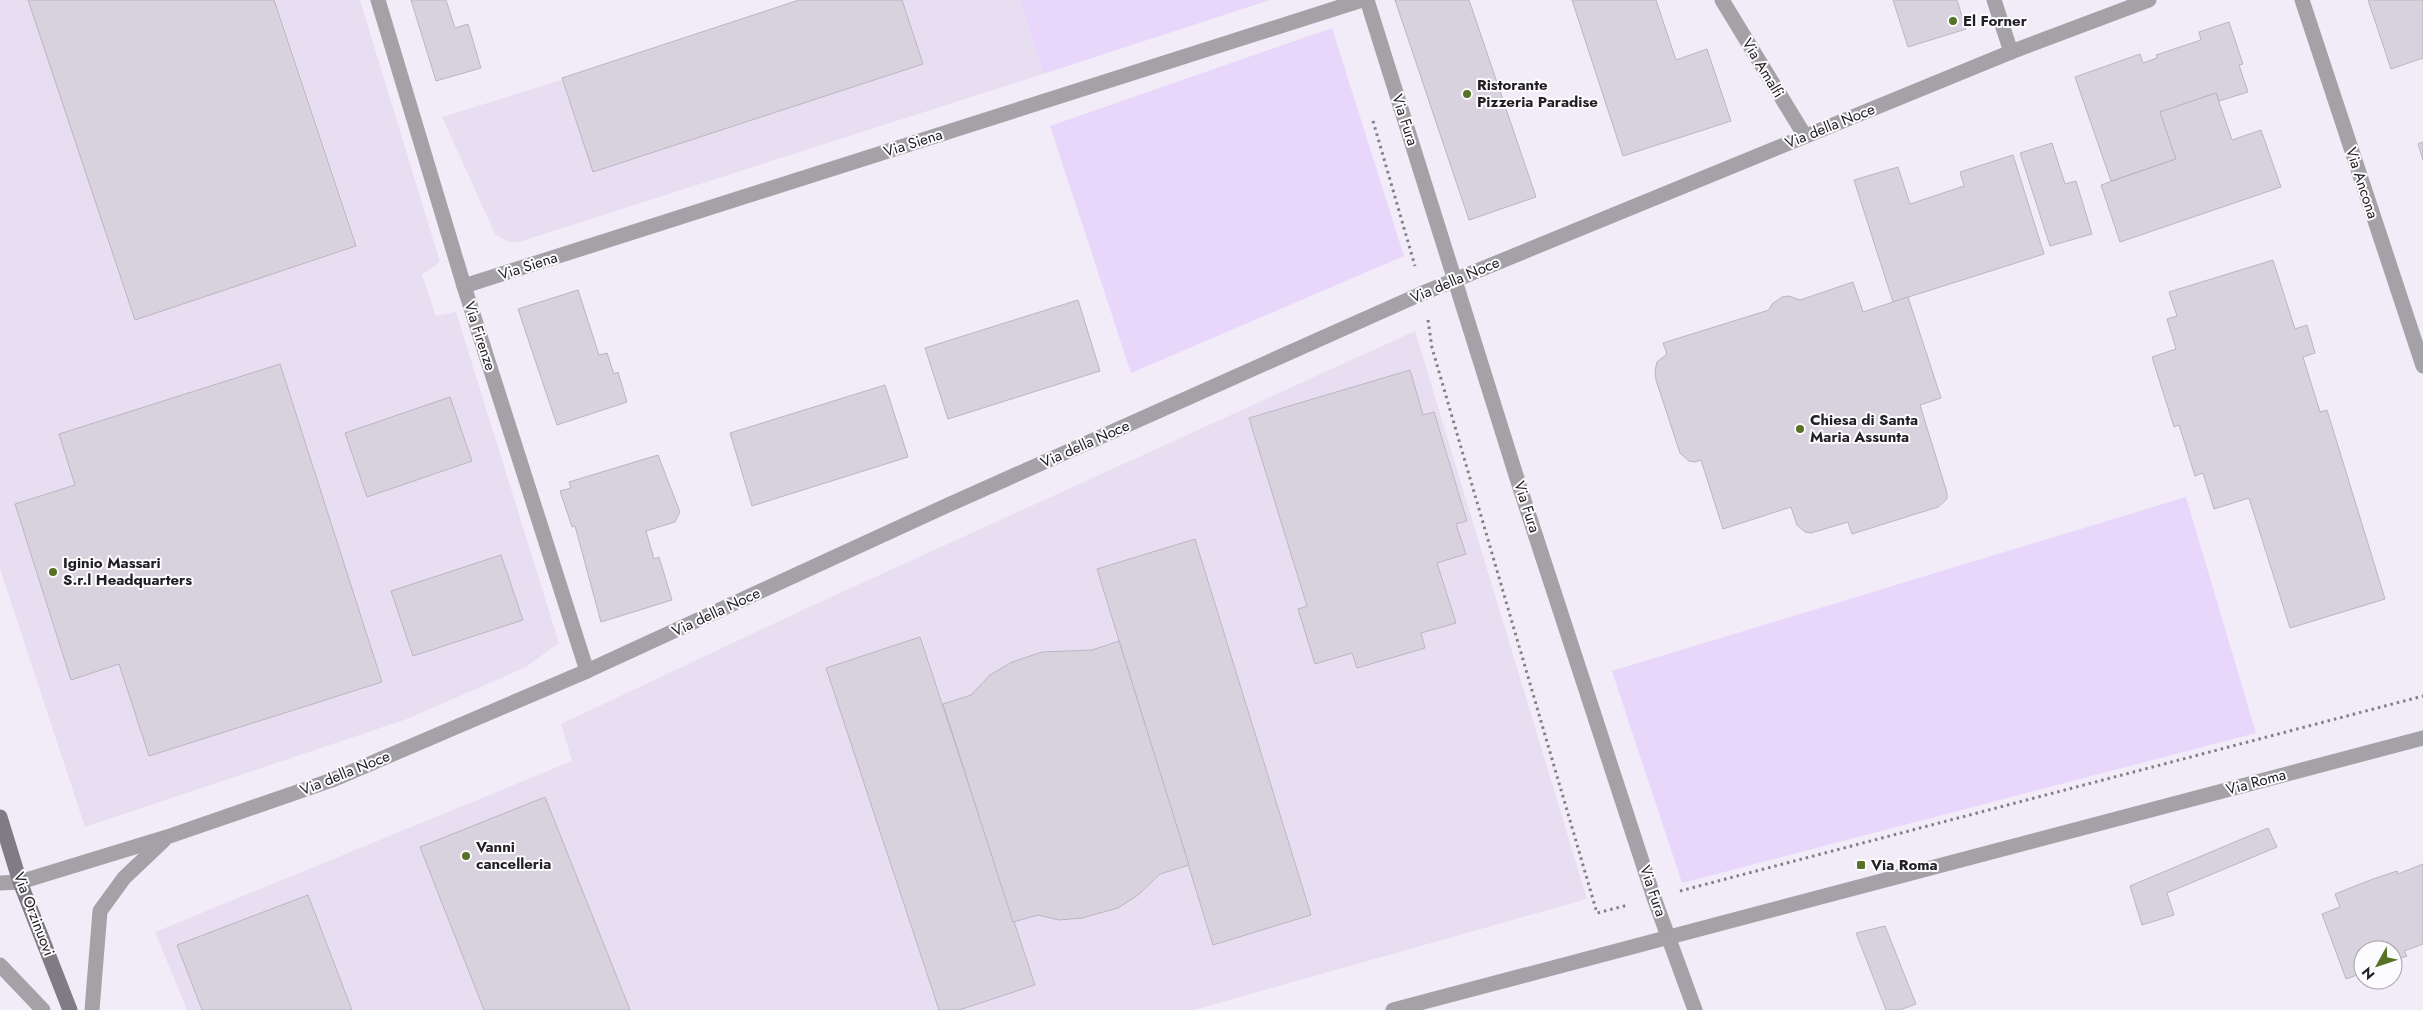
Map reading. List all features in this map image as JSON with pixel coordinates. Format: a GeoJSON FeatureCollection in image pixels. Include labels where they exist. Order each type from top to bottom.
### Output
{"type":"FeatureCollection","features":[{"type":"Feature","properties":{"kind":"main road","name":"Via Orzinuovi"},"geometry":{"type":"LineString","coordinates":[[0,817],[20,882],[70,1010]]}},
{"type":"Feature","properties":{"kind":"street","name":"Via Firenze"},"geometry":{"type":"LineString","coordinates":[[378,0],[464,286],[587,671]]}},
{"type":"Feature","properties":{"kind":"street","name":"Via Siena"},"geometry":{"type":"LineString","coordinates":[[464,286],[1362,0]]}},
{"type":"Feature","properties":{"kind":"street","name":"Via Fura"},"geometry":{"type":"LineString","coordinates":[[1367,0],[1520,488],[1668,936],[1695,1010]]}},
{"type":"Feature","properties":{"kind":"street","name":"Via Amalfi"},"geometry":{"type":"LineString","coordinates":[[1722,0],[1805,136]]}},
{"type":"Feature","properties":{"kind":"street"},"geometry":{"type":"LineString","coordinates":[[1994,0],[2010,52]]}},
{"type":"Feature","properties":{"kind":"street","name":"Via della Noce"},"geometry":{"type":"LineString","coordinates":[[0,883],[20,882],[167,837],[332,780],[587,671],[948,505],[1423,293],[2010,52],[2148,0]]}},
{"type":"Feature","properties":{"kind":"street","name":"Via Ancona"},"geometry":{"type":"LineString","coordinates":[[2302,0],[2423,366]]}},
{"type":"Feature","properties":{"kind":"street","name":"Via Roma"},"geometry":{"type":"LineString","coordinates":[[1393,1010],[2423,738]]}},
{"type":"Feature","properties":{"kind":"street"},"geometry":{"type":"LineString","coordinates":[[92,1010],[100,911],[124,878],[167,837]]}},
{"type":"Feature","properties":{"kind":"street"},"geometry":{"type":"LineString","coordinates":[[0,965],[43,1010]]}},
{"type":"Feature","properties":{"kind":"path"},"geometry":{"type":"LineString","coordinates":[[1370,112],[1423,293],[1432,348],[1597,913],[1617,907]]}},
{"type":"Feature","properties":{"kind":"path"},"geometry":{"type":"LineString","coordinates":[[1692,888],[2423,696]]}},
{"type":"Feature","properties":{"kind":"shaded area"},"geometry":{"type":"Polygon","coordinates":[[[0,0],[360,0],[440,262],[422,275],[436,316],[456,312],[559,643],[526,667],[407,719],[85,827],[0,569],[0,0]]]}},
{"type":"Feature","properties":{"kind":"shaded area"},"geometry":{"type":"Polygon","coordinates":[[[819,0],[1020,0],[1043,74],[519,242],[508,242],[495,234],[442,117],[819,0]]]}},
{"type":"Feature","properties":{"kind":"shaded area"},"geometry":{"type":"Polygon","coordinates":[[[1020,0],[1270,0],[1043,74],[1020,0]]]}},
{"type":"Feature","properties":{"kind":"shaded area"},"geometry":{"type":"Polygon","coordinates":[[[1332,28],[1404,256],[1131,373],[1050,126],[1332,28]]]}},
{"type":"Feature","properties":{"kind":"shaded area"},"geometry":{"type":"Polygon","coordinates":[[[1415,331],[1587,899],[1194,1010],[187,1010],[155,932],[572,761],[561,724],[807,608],[1415,331]]]}},
{"type":"Feature","properties":{"kind":"shaded area"},"geometry":{"type":"Polygon","coordinates":[[[2186,497],[2256,733],[1682,883],[1612,671],[2186,497]]]}},
{"type":"Feature","properties":{"kind":"building"},"geometry":{"type":"Polygon","coordinates":[[[28,0],[274,0],[356,246],[135,320],[28,0]]]}},
{"type":"Feature","properties":{"kind":"building"},"geometry":{"type":"Polygon","coordinates":[[[411,0],[446,0],[455,28],[468,24],[481,68],[436,81],[411,0]]]}},
{"type":"Feature","properties":{"kind":"building"},"geometry":{"type":"Polygon","coordinates":[[[799,0],[902,0],[923,64],[593,172],[562,78],[799,0]]]}},
{"type":"Feature","properties":{"kind":"building"},"geometry":{"type":"Polygon","coordinates":[[[1395,0],[1469,0],[1536,197],[1469,220],[1395,0]]]}},
{"type":"Feature","properties":{"kind":"building"},"geometry":{"type":"Polygon","coordinates":[[[1572,0],[1656,0],[1676,60],[1707,49],[1731,121],[1623,156],[1572,0]]]}},
{"type":"Feature","properties":{"kind":"building"},"geometry":{"type":"Polygon","coordinates":[[[1893,0],[1957,0],[1966,29],[1908,47],[1893,0]]]}},
{"type":"Feature","properties":{"kind":"building"},"geometry":{"type":"Polygon","coordinates":[[[2368,0],[2423,0],[2423,58],[2391,69],[2368,0]]]}},
{"type":"Feature","properties":{"kind":"building"},"geometry":{"type":"Polygon","coordinates":[[[2229,22],[2243,64],[2239,65],[2248,92],[2219,101],[2216,93],[2160,112],[2176,159],[2111,181],[2075,77],[2140,54],[2143,63],[2157,58],[2156,55],[2201,40],[2199,32],[2229,22]]]}},
{"type":"Feature","properties":{"kind":"building"},"geometry":{"type":"Polygon","coordinates":[[[2216,93],[2232,140],[2261,130],[2281,187],[2120,242],[2101,185],[2176,159],[2160,112],[2216,93]]]}},
{"type":"Feature","properties":{"kind":"building"},"geometry":{"type":"Polygon","coordinates":[[[2423,142],[2423,160],[2418,144],[2423,142]]]}},
{"type":"Feature","properties":{"kind":"building"},"geometry":{"type":"Polygon","coordinates":[[[2052,143],[2065,184],[2076,181],[2092,234],[2050,246],[2020,153],[2052,143]]]}},
{"type":"Feature","properties":{"kind":"building"},"geometry":{"type":"Polygon","coordinates":[[[2013,155],[2044,254],[1893,302],[1854,180],[1898,167],[1910,204],[1964,186],[1960,172],[2013,155]]]}},
{"type":"Feature","properties":{"kind":"building"},"geometry":{"type":"Polygon","coordinates":[[[2273,260],[2295,329],[2307,325],[2315,353],[2303,357],[2320,412],[2327,410],[2385,599],[2290,628],[2249,498],[2214,509],[2203,473],[2195,476],[2179,425],[2174,427],[2152,357],[2176,349],[2167,319],[2177,316],[2169,292],[2273,260]]]}},
{"type":"Feature","properties":{"kind":"building","name":"Chiesa di Santa Maria Assunta"},"geometry":{"type":"Polygon","coordinates":[[[1853,282],[1863,312],[1908,297],[1941,398],[1920,405],[1947,493],[1947,499],[1938,507],[1852,534],[1848,522],[1811,533],[1805,532],[1797,525],[1791,507],[1723,529],[1701,460],[1689,461],[1680,453],[1656,380],[1657,362],[1667,354],[1663,343],[1769,310],[1772,304],[1782,297],[1789,296],[1800,300],[1853,282]]]}},
{"type":"Feature","properties":{"kind":"building"},"geometry":{"type":"Polygon","coordinates":[[[578,290],[599,355],[607,353],[614,374],[618,372],[627,402],[557,425],[518,309],[578,290]]]}},
{"type":"Feature","properties":{"kind":"building"},"geometry":{"type":"Polygon","coordinates":[[[1078,300],[1100,371],[948,419],[925,348],[1078,300]]]}},
{"type":"Feature","properties":{"kind":"building"},"geometry":{"type":"Polygon","coordinates":[[[280,364],[382,682],[149,756],[119,664],[71,680],[15,504],[75,485],[59,434],[280,364]]]}},
{"type":"Feature","properties":{"kind":"building"},"geometry":{"type":"Polygon","coordinates":[[[1410,370],[1423,415],[1434,412],[1467,521],[1456,524],[1466,554],[1437,563],[1456,623],[1421,633],[1425,648],[1357,668],[1352,653],[1315,664],[1298,609],[1307,606],[1249,418],[1410,370]]]}},
{"type":"Feature","properties":{"kind":"building"},"geometry":{"type":"Polygon","coordinates":[[[885,385],[908,457],[752,506],[730,433],[885,385]]]}},
{"type":"Feature","properties":{"kind":"building"},"geometry":{"type":"Polygon","coordinates":[[[450,397],[472,461],[367,497],[345,433],[450,397]]]}},
{"type":"Feature","properties":{"kind":"building"},"geometry":{"type":"Polygon","coordinates":[[[658,455],[680,512],[675,522],[646,531],[654,559],[659,557],[672,600],[601,622],[575,526],[572,527],[560,491],[571,488],[569,482],[658,455]]]}},
{"type":"Feature","properties":{"kind":"building"},"geometry":{"type":"Polygon","coordinates":[[[1195,539],[1311,915],[1213,945],[1097,569],[1195,539]]]}},
{"type":"Feature","properties":{"kind":"building"},"geometry":{"type":"Polygon","coordinates":[[[501,555],[523,620],[413,656],[391,591],[501,555]]]}},
{"type":"Feature","properties":{"kind":"building"},"geometry":{"type":"Polygon","coordinates":[[[920,637],[1035,985],[959,1010],[939,1010],[826,668],[920,637]]]}},
{"type":"Feature","properties":{"kind":"building"},"geometry":{"type":"Polygon","coordinates":[[[1119,641],[1189,865],[1160,874],[1138,895],[1118,908],[1082,918],[1059,920],[1038,915],[1013,922],[943,704],[971,695],[990,675],[1012,662],[1042,652],[1092,650],[1119,641]]]}},
{"type":"Feature","properties":{"kind":"building"},"geometry":{"type":"Polygon","coordinates":[[[545,797],[630,1010],[484,1010],[420,847],[545,797]]]}},
{"type":"Feature","properties":{"kind":"building"},"geometry":{"type":"Polygon","coordinates":[[[2268,828],[2277,847],[2167,893],[2174,915],[2142,925],[2130,886],[2268,828]]]}},
{"type":"Feature","properties":{"kind":"building"},"geometry":{"type":"Polygon","coordinates":[[[2423,864],[2423,944],[2404,951],[2407,956],[2403,957],[2403,940],[2353,940],[2353,977],[2346,979],[2322,914],[2340,907],[2335,894],[2397,871],[2398,874],[2423,864]]]}},
{"type":"Feature","properties":{"kind":"building"},"geometry":{"type":"Polygon","coordinates":[[[308,895],[352,1010],[202,1010],[177,945],[308,895]]]}},
{"type":"Feature","properties":{"kind":"building"},"geometry":{"type":"Polygon","coordinates":[[[1885,926],[1916,1004],[1900,1010],[1886,1010],[1856,933],[1885,926]]]}},
{"type":"Feature","properties":{"kind":"place","name":"El Forner"},"geometry":{"type":"Point","coordinates":[1953,21]}},
{"type":"Feature","properties":{"kind":"place","name":"Ristorante Pizzeria Paradise"},"geometry":{"type":"Point","coordinates":[1467,94]}},
{"type":"Feature","properties":{"kind":"place","name":"Chiesa di Santa Maria Assunta"},"geometry":{"type":"Point","coordinates":[1800,429]}},
{"type":"Feature","properties":{"kind":"place","name":"Iginio Massari S.r.l Headquarters"},"geometry":{"type":"Point","coordinates":[53,572]}},
{"type":"Feature","properties":{"kind":"place","name":"Vanni cancelleria"},"geometry":{"type":"Point","coordinates":[466,856]}},
{"type":"Feature","properties":{"kind":"place","name":"Via Roma"},"geometry":{"type":"Point","coordinates":[1861,865]}}]}
